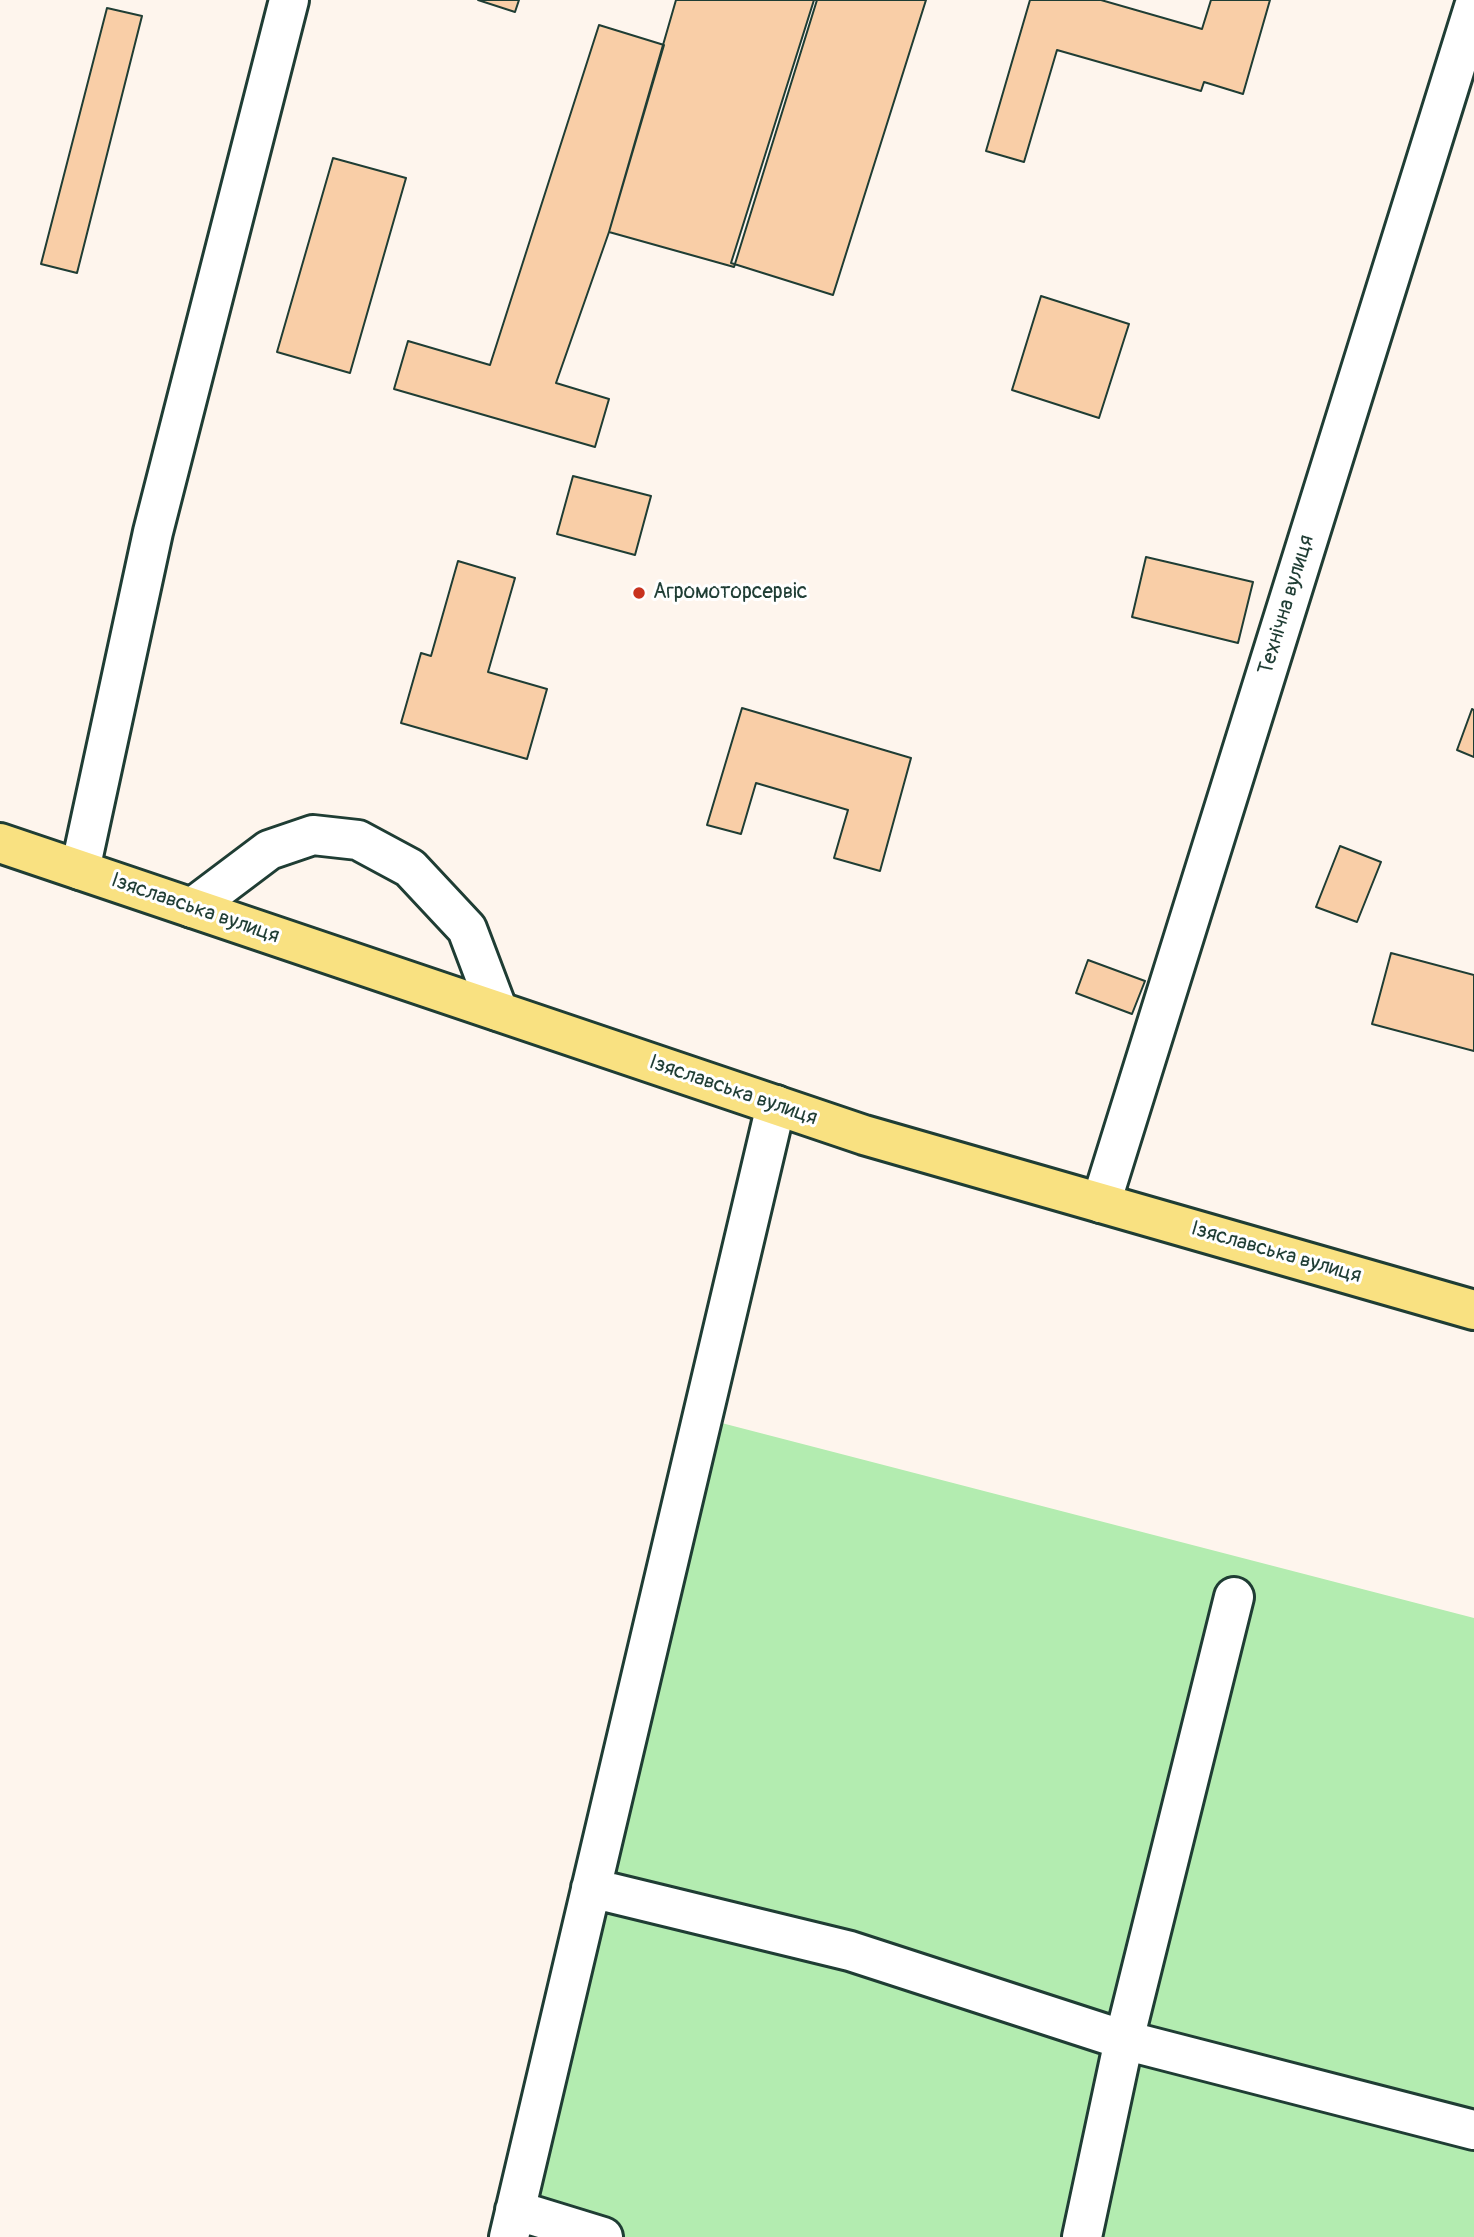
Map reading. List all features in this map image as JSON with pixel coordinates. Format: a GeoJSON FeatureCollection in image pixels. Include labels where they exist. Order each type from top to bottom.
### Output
{"type":"FeatureCollection","features":[{"type":"Feature","properties":{"kind":"main road","name":"Ізяславська вулиця"},"geometry":{"type":"LineString","coordinates":[[0,843],[863,1135],[1474,1310]]}},
{"type":"Feature","properties":{"kind":"street"},"geometry":{"type":"LineString","coordinates":[[80,870],[153,532],[289,0]]}},
{"type":"Feature","properties":{"kind":"street","name":"Технічна вулиця"},"geometry":{"type":"LineString","coordinates":[[1101,1203],[1474,7]]}},
{"type":"Feature","properties":{"kind":"street"},"geometry":{"type":"LineString","coordinates":[[192,908],[269,850],[313,835],[358,840],[410,867],[467,929],[499,1011]]}},
{"type":"Feature","properties":{"kind":"street"},"geometry":{"type":"LineString","coordinates":[[603,2237],[512,2224],[776,1105]]}},
{"type":"Feature","properties":{"kind":"street"},"geometry":{"type":"LineString","coordinates":[[1082,2237],[1124,2040],[1234,1597]]}},
{"type":"Feature","properties":{"kind":"street"},"geometry":{"type":"LineString","coordinates":[[591,1888],[850,1951],[1124,2040],[1474,2130]]}},
{"type":"Feature","properties":{"kind":"green space"},"geometry":{"type":"Polygon","coordinates":[[[683,1413],[1474,1618],[1474,2237],[507,2237],[683,1413]]]}},
{"type":"Feature","properties":{"kind":"building"},"geometry":{"type":"Polygon","coordinates":[[[478,0],[519,0],[515,12],[478,0]]]}},
{"type":"Feature","properties":{"kind":"building"},"geometry":{"type":"Polygon","coordinates":[[[676,0],[817,0],[734,267],[609,232],[676,0]]]}},
{"type":"Feature","properties":{"kind":"building"},"geometry":{"type":"Polygon","coordinates":[[[814,0],[926,0],[833,295],[731,263],[814,0]]]}},
{"type":"Feature","properties":{"kind":"building"},"geometry":{"type":"Polygon","coordinates":[[[1030,0],[1101,0],[1202,29],[1211,0],[1270,0],[1243,94],[1204,82],[1201,91],[1057,50],[1024,162],[986,151],[1030,0]]]}},
{"type":"Feature","properties":{"kind":"building"},"geometry":{"type":"Polygon","coordinates":[[[107,8],[142,16],[77,273],[41,264],[107,8]]]}},
{"type":"Feature","properties":{"kind":"building"},"geometry":{"type":"Polygon","coordinates":[[[599,25],[664,45],[609,232],[556,383],[609,399],[595,447],[394,389],[408,341],[490,365],[599,25]]]}},
{"type":"Feature","properties":{"kind":"building"},"geometry":{"type":"Polygon","coordinates":[[[333,158],[406,178],[350,373],[277,352],[333,158]]]}},
{"type":"Feature","properties":{"kind":"building"},"geometry":{"type":"Polygon","coordinates":[[[1041,296],[1129,324],[1099,418],[1012,390],[1041,296]]]}},
{"type":"Feature","properties":{"kind":"building"},"geometry":{"type":"Polygon","coordinates":[[[573,476],[651,496],[635,555],[557,534],[573,476]]]}},
{"type":"Feature","properties":{"kind":"building"},"geometry":{"type":"Polygon","coordinates":[[[1146,557],[1253,582],[1238,643],[1132,617],[1146,557]]]}},
{"type":"Feature","properties":{"kind":"building"},"geometry":{"type":"Polygon","coordinates":[[[458,561],[515,578],[488,672],[547,689],[527,759],[401,723],[421,653],[431,656],[458,561]]]}},
{"type":"Feature","properties":{"kind":"building"},"geometry":{"type":"Polygon","coordinates":[[[742,708],[911,758],[880,871],[834,858],[848,810],[756,783],[741,834],[707,825],[742,708]]]}},
{"type":"Feature","properties":{"kind":"building"},"geometry":{"type":"Polygon","coordinates":[[[1472,709],[1474,710],[1474,757],[1457,750],[1472,709]]]}},
{"type":"Feature","properties":{"kind":"building"},"geometry":{"type":"Polygon","coordinates":[[[1340,846],[1381,862],[1357,922],[1316,907],[1340,846]]]}},
{"type":"Feature","properties":{"kind":"building"},"geometry":{"type":"Polygon","coordinates":[[[1391,953],[1474,975],[1474,1051],[1372,1024],[1391,953]]]}},
{"type":"Feature","properties":{"kind":"building"},"geometry":{"type":"Polygon","coordinates":[[[1088,960],[1145,981],[1132,1014],[1076,993],[1088,960]]]}},
{"type":"Feature","properties":{"kind":"place","name":"Агромоторсервіс"},"geometry":{"type":"Point","coordinates":[639,593]}}]}
